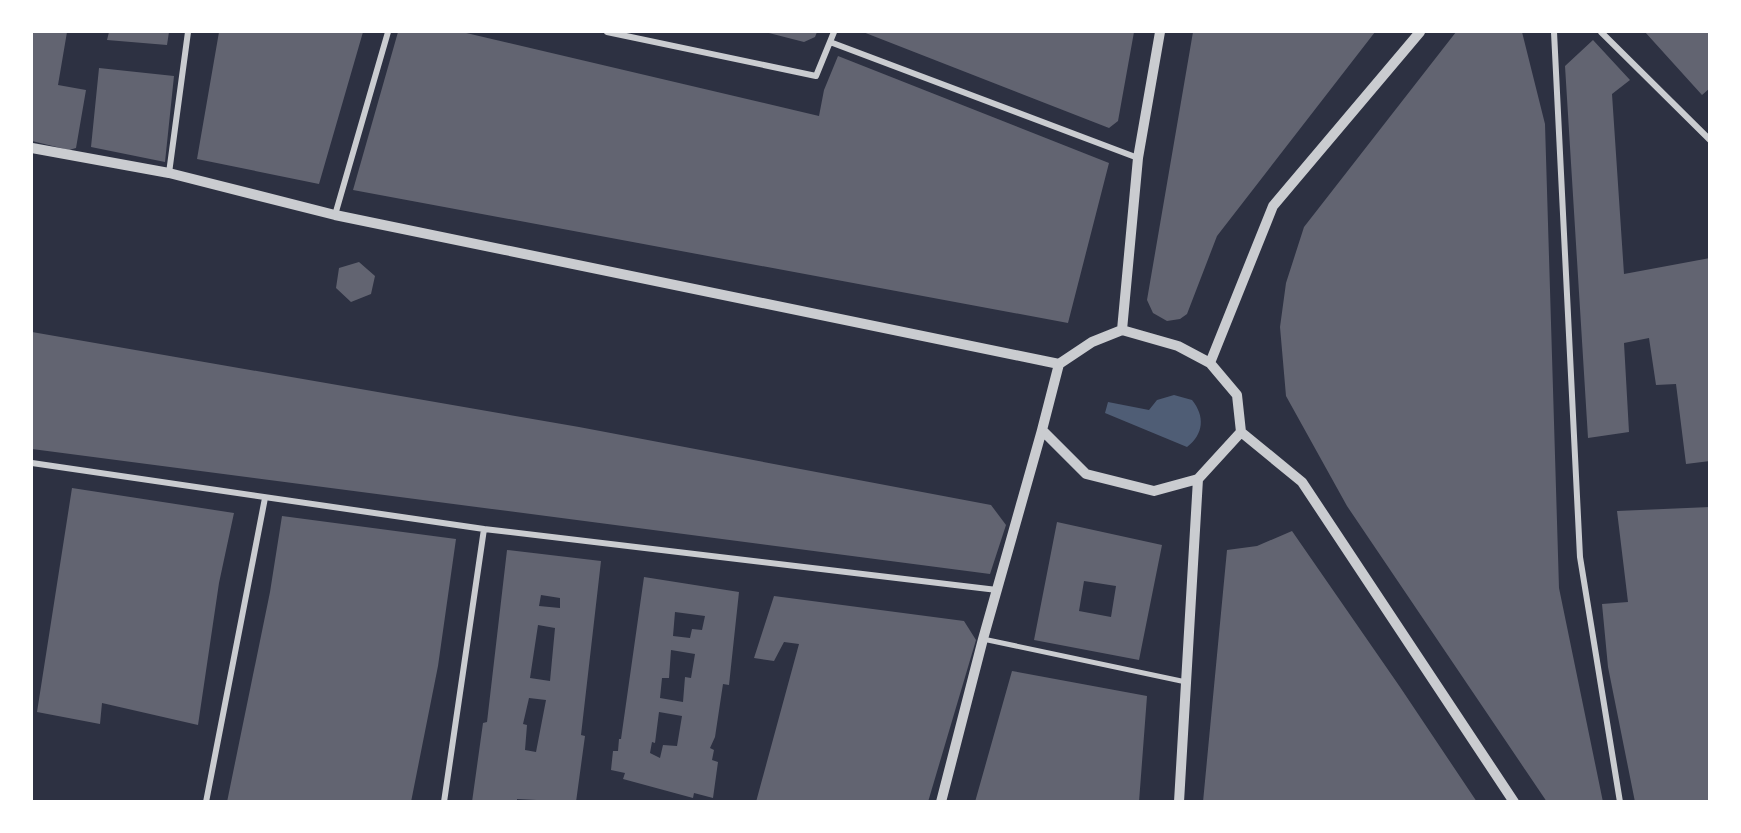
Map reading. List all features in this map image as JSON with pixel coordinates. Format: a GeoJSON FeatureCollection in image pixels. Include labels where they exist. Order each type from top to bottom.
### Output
{"type":"FeatureCollection","features":[{"type":"Feature","properties":{"kind":"street"},"geometry":{"type":"LineString","coordinates":[[169,173],[188,32]]}},
{"type":"Feature","properties":{"kind":"street"},"geometry":{"type":"LineString","coordinates":[[335,215],[388,32]]}},
{"type":"Feature","properties":{"kind":"street"},"geometry":{"type":"LineString","coordinates":[[607,32],[816,76],[834,32]]}},
{"type":"Feature","properties":{"kind":"street"},"geometry":{"type":"LineString","coordinates":[[1122,330],[1138,158],[1160,32]]}},
{"type":"Feature","properties":{"kind":"street"},"geometry":{"type":"LineString","coordinates":[[1210,363],[1273,206],[1420,32]]}},
{"type":"Feature","properties":{"kind":"street"},"geometry":{"type":"LineString","coordinates":[[1554,32],[1581,557],[1620,801]]}},
{"type":"Feature","properties":{"kind":"street"},"geometry":{"type":"LineString","coordinates":[[1601,32],[1710,140]]}},
{"type":"Feature","properties":{"kind":"street"},"geometry":{"type":"LineString","coordinates":[[830,42],[1138,158]]}},
{"type":"Feature","properties":{"kind":"street"},"geometry":{"type":"LineString","coordinates":[[32,148],[169,173],[335,215],[1059,363]]}},
{"type":"Feature","properties":{"kind":"street"},"geometry":{"type":"LineString","coordinates":[[941,801],[1059,363],[1092,342],[1122,330],[1178,346],[1210,363],[1237,395],[1241,432],[1302,482],[1514,801]]}},
{"type":"Feature","properties":{"kind":"street"},"geometry":{"type":"LineString","coordinates":[[1042,430],[1086,474],[1154,491],[1198,480],[1241,432]]}},
{"type":"Feature","properties":{"kind":"street"},"geometry":{"type":"LineString","coordinates":[[32,463],[484,528],[998,590]]}},
{"type":"Feature","properties":{"kind":"street"},"geometry":{"type":"LineString","coordinates":[[1179,801],[1198,480]]}},
{"type":"Feature","properties":{"kind":"street"},"geometry":{"type":"LineString","coordinates":[[206,801],[265,498]]}},
{"type":"Feature","properties":{"kind":"street"},"geometry":{"type":"LineString","coordinates":[[444,801],[484,528]]}},
{"type":"Feature","properties":{"kind":"street"},"geometry":{"type":"LineString","coordinates":[[983,639],[1186,682]]}},
{"type":"Feature","properties":{"kind":"water"},"geometry":{"type":"Polygon","coordinates":[[[1174,395],[1192,400],[1201,418],[1197,436],[1187,447],[1105,413],[1108,402],[1149,410],[1157,400],[1174,395]]]}},
{"type":"Feature","properties":{"kind":"building"},"geometry":{"type":"Polygon","coordinates":[[[32,32],[67,32],[58,85],[86,90],[76,148],[69,150],[32,141],[32,32]]]}},
{"type":"Feature","properties":{"kind":"building"},"geometry":{"type":"Polygon","coordinates":[[[109,32],[169,32],[167,45],[107,40],[109,32]]]}},
{"type":"Feature","properties":{"kind":"building"},"geometry":{"type":"Polygon","coordinates":[[[219,32],[363,32],[319,184],[197,159],[219,32]]]}},
{"type":"Feature","properties":{"kind":"building"},"geometry":{"type":"Polygon","coordinates":[[[398,32],[462,32],[819,116],[824,90],[838,56],[1109,163],[1068,323],[353,190],[398,32]]]}},
{"type":"Feature","properties":{"kind":"building"},"geometry":{"type":"Polygon","coordinates":[[[765,32],[817,32],[815,37],[804,42],[765,32]]]}},
{"type":"Feature","properties":{"kind":"building"},"geometry":{"type":"Polygon","coordinates":[[[863,32],[1134,32],[1118,121],[1109,128],[863,32]]]}},
{"type":"Feature","properties":{"kind":"building"},"geometry":{"type":"Polygon","coordinates":[[[1193,32],[1375,32],[1217,236],[1187,314],[1180,319],[1167,321],[1153,313],[1147,300],[1193,32]]]}},
{"type":"Feature","properties":{"kind":"building"},"geometry":{"type":"Polygon","coordinates":[[[1456,32],[1522,32],[1545,124],[1559,588],[1603,802],[1547,802],[1347,506],[1286,396],[1280,327],[1286,283],[1304,227],[1456,32]]]}},
{"type":"Feature","properties":{"kind":"building"},"geometry":{"type":"Polygon","coordinates":[[[1645,32],[1710,32],[1710,88],[1702,95],[1645,32]]]}},
{"type":"Feature","properties":{"kind":"building"},"geometry":{"type":"Polygon","coordinates":[[[1593,40],[1630,80],[1612,94],[1624,274],[1710,258],[1710,461],[1686,464],[1676,384],[1656,385],[1649,338],[1624,343],[1629,432],[1588,438],[1565,66],[1593,40]]]}},
{"type":"Feature","properties":{"kind":"building"},"geometry":{"type":"Polygon","coordinates":[[[99,68],[174,76],[165,162],[91,147],[99,68]]]}},
{"type":"Feature","properties":{"kind":"building"},"geometry":{"type":"Polygon","coordinates":[[[359,262],[375,276],[371,294],[351,302],[336,288],[339,268],[359,262]]]}},
{"type":"Feature","properties":{"kind":"building"},"geometry":{"type":"Polygon","coordinates":[[[32,332],[579,427],[991,505],[1006,525],[990,574],[32,449],[32,332]]]}},
{"type":"Feature","properties":{"kind":"building"},"geometry":{"type":"Polygon","coordinates":[[[72,488],[234,513],[219,583],[198,725],[102,703],[100,724],[37,712],[72,488]]]}},
{"type":"Feature","properties":{"kind":"building"},"geometry":{"type":"Polygon","coordinates":[[[1710,507],[1710,802],[1635,802],[1608,667],[1602,604],[1628,602],[1617,511],[1710,507]]]}},
{"type":"Feature","properties":{"kind":"building"},"geometry":{"type":"Polygon","coordinates":[[[282,516],[456,539],[438,666],[411,802],[227,802],[270,592],[282,516]]]}},
{"type":"Feature","properties":{"kind":"building"},"geometry":{"type":"Polygon","coordinates":[[[1057,522],[1162,545],[1139,660],[1034,640],[1057,522]],[[1084,581],[1079,611],[1111,617],[1116,586],[1084,581]]]}},
{"type":"Feature","properties":{"kind":"building"},"geometry":{"type":"Polygon","coordinates":[[[1292,531],[1477,802],[1203,802],[1227,550],[1257,546],[1292,531]]]}},
{"type":"Feature","properties":{"kind":"building"},"geometry":{"type":"Polygon","coordinates":[[[507,550],[601,561],[581,735],[585,736],[576,802],[517,799],[517,802],[472,802],[483,723],[487,722],[507,550]],[[541,595],[539,606],[560,608],[560,598],[541,595]],[[538,625],[530,678],[550,681],[555,628],[538,625]],[[529,698],[523,724],[527,725],[525,750],[536,752],[546,700],[529,698]]]}},
{"type":"Feature","properties":{"kind":"building"},"geometry":{"type":"Polygon","coordinates":[[[644,577],[739,592],[729,685],[723,684],[715,737],[710,748],[714,750],[712,760],[718,762],[713,798],[694,793],[693,798],[623,779],[625,773],[611,770],[613,751],[618,751],[619,739],[621,739],[644,577]],[[675,612],[673,636],[690,638],[692,629],[702,630],[705,616],[675,612]],[[671,650],[669,678],[662,678],[660,698],[683,702],[685,677],[691,678],[695,654],[671,650]],[[659,712],[655,743],[652,742],[650,753],[660,758],[663,745],[677,746],[682,716],[659,712]]]}},
{"type":"Feature","properties":{"kind":"building"},"geometry":{"type":"Polygon","coordinates":[[[774,596],[964,621],[976,640],[928,802],[756,802],[799,644],[784,642],[774,661],[754,658],[774,596]]]}},
{"type":"Feature","properties":{"kind":"building"},"geometry":{"type":"Polygon","coordinates":[[[1012,671],[1147,696],[1139,802],[975,802],[1012,671]]]}}]}
